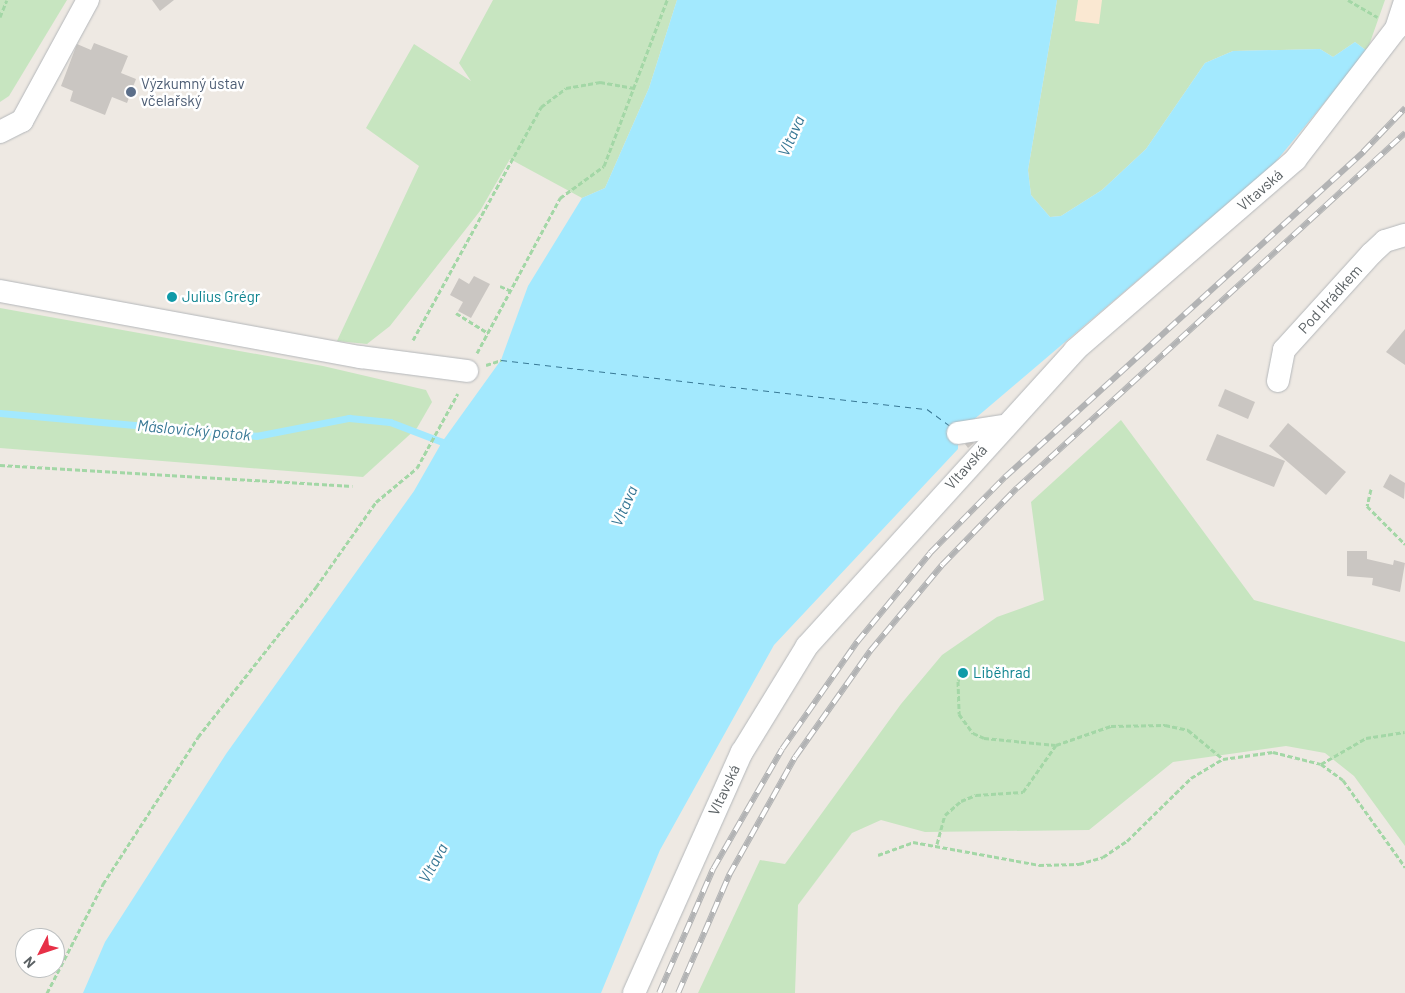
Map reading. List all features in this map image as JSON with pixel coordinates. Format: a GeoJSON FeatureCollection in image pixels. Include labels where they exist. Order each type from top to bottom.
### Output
{"type":"FeatureCollection","features":[{"type":"Feature","properties":{"kind":"street"},"geometry":{"type":"LineString","coordinates":[[0,132],[22,121],[88,0]]}},
{"type":"Feature","properties":{"kind":"street","name":"Vltavská"},"geometry":{"type":"LineString","coordinates":[[634,993],[742,752],[807,646],[1002,426],[1075,350],[1295,160],[1401,32],[1405,1]]}},
{"type":"Feature","properties":{"kind":"street","name":"Pod Hrádkem"},"geometry":{"type":"LineString","coordinates":[[1278,381],[1284,350],[1371,254],[1385,242],[1405,235]]}},
{"type":"Feature","properties":{"kind":"street"},"geometry":{"type":"LineString","coordinates":[[0,291],[401,363],[467,371]]}},
{"type":"Feature","properties":{"kind":"street"},"geometry":{"type":"LineString","coordinates":[[958,433],[1002,426]]}},
{"type":"Feature","properties":{"kind":"path"},"geometry":{"type":"LineString","coordinates":[[0,17],[7,0]]}},
{"type":"Feature","properties":{"kind":"path"},"geometry":{"type":"LineString","coordinates":[[467,371],[512,291],[560,198],[604,166],[667,0]]}},
{"type":"Feature","properties":{"kind":"path"},"geometry":{"type":"LineString","coordinates":[[1348,0],[1401,32]]}},
{"type":"Feature","properties":{"kind":"path"},"geometry":{"type":"LineString","coordinates":[[401,363],[541,107],[566,88],[600,82],[635,88]]}},
{"type":"Feature","properties":{"kind":"path"},"geometry":{"type":"LineString","coordinates":[[500,286],[512,291]]}},
{"type":"Feature","properties":{"kind":"path"},"geometry":{"type":"LineString","coordinates":[[456,313],[488,332]]}},
{"type":"Feature","properties":{"kind":"path"},"geometry":{"type":"LineString","coordinates":[[48,993],[103,884],[198,737],[316,587],[376,502],[417,468],[450,415]]}},
{"type":"Feature","properties":{"kind":"path"},"geometry":{"type":"LineString","coordinates":[[0,465],[352,486]]}},
{"type":"Feature","properties":{"kind":"path"},"geometry":{"type":"LineString","coordinates":[[1371,489],[1367,506],[1405,544]]}},
{"type":"Feature","properties":{"kind":"path"},"geometry":{"type":"LineString","coordinates":[[963,673],[958,681],[959,714],[973,733],[1056,745],[1111,726],[1165,725],[1188,730],[1223,759]]}},
{"type":"Feature","properties":{"kind":"path"},"geometry":{"type":"LineString","coordinates":[[1321,764],[1366,738],[1405,732]]}},
{"type":"Feature","properties":{"kind":"path"},"geometry":{"type":"LineString","coordinates":[[937,844],[945,815],[961,801],[976,795],[1023,792],[1056,745]]}},
{"type":"Feature","properties":{"kind":"path"},"geometry":{"type":"LineString","coordinates":[[878,855],[913,842],[937,844],[1039,865],[1079,864],[1103,857],[1127,841],[1191,778],[1223,759],[1273,752],[1321,764],[1343,780],[1405,867]]}},
{"type":"Feature","properties":{"kind":"green space"},"geometry":{"type":"Polygon","coordinates":[[[0,0],[67,0],[9,96],[0,102],[0,0]]]}},
{"type":"Feature","properties":{"kind":"green space"},"geometry":{"type":"Polygon","coordinates":[[[493,0],[677,0],[649,88],[605,188],[582,198],[510,159],[480,211],[390,326],[367,344],[337,341],[419,166],[366,128],[414,44],[471,81],[459,63],[493,0]]]}},
{"type":"Feature","properties":{"kind":"green space"},"geometry":{"type":"Polygon","coordinates":[[[1057,0],[1385,0],[1367,51],[1355,42],[1333,57],[1320,49],[1233,51],[1205,63],[1146,149],[1102,190],[1061,216],[1050,217],[1031,195],[1028,170],[1057,0]]]}},
{"type":"Feature","properties":{"kind":"green space"},"geometry":{"type":"Polygon","coordinates":[[[0,308],[323,366],[426,390],[432,402],[417,428],[363,477],[0,448],[0,308]]]}},
{"type":"Feature","properties":{"kind":"green space"},"geometry":{"type":"Polygon","coordinates":[[[1121,420],[1254,600],[1405,642],[1405,846],[1354,776],[1325,753],[1286,746],[1173,762],[1089,830],[925,832],[881,820],[852,833],[798,905],[795,993],[698,993],[760,860],[785,864],[901,704],[942,655],[997,617],[1044,600],[1031,502],[1121,420]]]}},
{"type":"Feature","properties":{"kind":"sand"},"geometry":{"type":"Polygon","coordinates":[[[1078,0],[1102,0],[1099,24],[1075,21],[1078,0]]]}},
{"type":"Feature","properties":{"kind":"water","name":"Vltava"},"geometry":{"type":"Polygon","coordinates":[[[677,0],[1057,0],[1028,170],[1031,195],[1050,217],[1061,216],[1102,190],[1146,149],[1205,63],[1233,51],[1320,49],[1333,57],[1355,42],[1367,51],[1273,165],[958,433],[958,449],[774,645],[660,850],[601,993],[83,993],[105,942],[226,754],[414,491],[442,442],[501,360],[528,286],[582,198],[605,188],[649,88],[677,0]]]}},
{"type":"Feature","properties":{"kind":"building"},"geometry":{"type":"Polygon","coordinates":[[[152,0],[174,0],[160,11],[152,0]]]}},
{"type":"Feature","properties":{"kind":"building"},"geometry":{"type":"Polygon","coordinates":[[[94,43],[128,56],[121,73],[136,79],[127,103],[112,97],[105,115],[70,101],[73,91],[61,86],[77,44],[91,50],[94,43]]]}},
{"type":"Feature","properties":{"kind":"building"},"geometry":{"type":"Polygon","coordinates":[[[474,276],[490,284],[471,318],[458,311],[463,302],[450,295],[459,278],[469,284],[474,276]]]}},
{"type":"Feature","properties":{"kind":"building"},"geometry":{"type":"Polygon","coordinates":[[[1405,329],[1405,365],[1386,352],[1405,329]]]}},
{"type":"Feature","properties":{"kind":"building"},"geometry":{"type":"Polygon","coordinates":[[[1225,389],[1255,402],[1248,419],[1218,406],[1225,389]]]}},
{"type":"Feature","properties":{"kind":"building"},"geometry":{"type":"Polygon","coordinates":[[[1288,423],[1346,472],[1326,495],[1269,446],[1288,423]]]}},
{"type":"Feature","properties":{"kind":"building"},"geometry":{"type":"Polygon","coordinates":[[[1217,434],[1285,461],[1274,487],[1206,460],[1217,434]]]}},
{"type":"Feature","properties":{"kind":"building"},"geometry":{"type":"Polygon","coordinates":[[[971,439],[974,443],[968,448],[965,444],[971,439]]]}},
{"type":"Feature","properties":{"kind":"building"},"geometry":{"type":"Polygon","coordinates":[[[1390,474],[1405,483],[1404,499],[1383,487],[1390,474]]]}},
{"type":"Feature","properties":{"kind":"building"},"geometry":{"type":"Polygon","coordinates":[[[1347,551],[1367,551],[1367,559],[1393,565],[1394,560],[1405,563],[1400,592],[1372,585],[1373,578],[1347,576],[1347,551]]]}},
{"type":"Feature","properties":{"kind":"waterway","name":"Máslovický potok"},"geometry":{"type":"LineString","coordinates":[[0,413],[256,436],[349,418],[390,422],[442,442],[448,448]]}},
{"type":"Feature","properties":{"kind":"ferry route"},"geometry":{"type":"LineString","coordinates":[[501,360],[927,409],[950,426]]}},
{"type":"Feature","properties":{"kind":"railway"},"geometry":{"type":"LineString","coordinates":[[659,993],[713,869],[782,749],[857,642],[930,553],[1005,477],[1363,152],[1405,108]]}},
{"type":"Feature","properties":{"kind":"railway"},"geometry":{"type":"LineString","coordinates":[[678,993],[729,875],[795,757],[870,651],[942,565],[1017,488],[1405,133]]}},
{"type":"Feature","properties":{"kind":"place","name":"Výzkumný ústav včelařský"},"geometry":{"type":"Point","coordinates":[131,92]}},
{"type":"Feature","properties":{"kind":"place","name":"Julius Grégr"},"geometry":{"type":"Point","coordinates":[172,297]}},
{"type":"Feature","properties":{"kind":"place","name":"Liběhrad"},"geometry":{"type":"Point","coordinates":[963,673]}}]}
